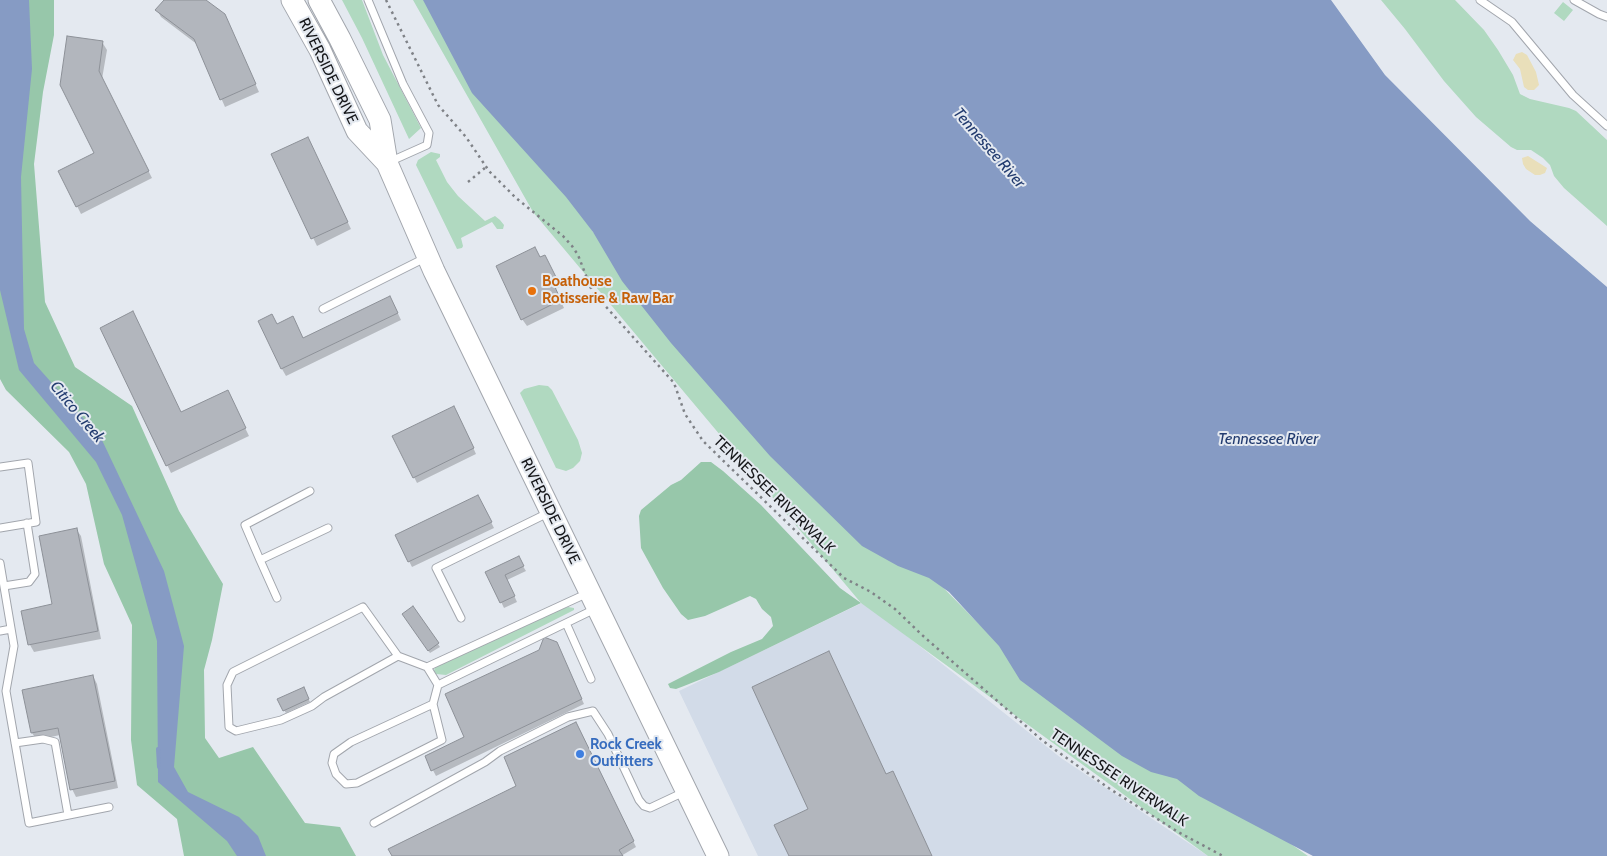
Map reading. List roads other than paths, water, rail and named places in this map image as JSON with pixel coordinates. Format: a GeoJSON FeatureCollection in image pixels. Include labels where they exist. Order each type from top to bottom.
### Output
{"type":"FeatureCollection","features":[{"type":"Feature","properties":{"kind":"main road","name":"RIVERSIDE DRIVE"},"geometry":{"type":"LineString","coordinates":[[292,0],[320,50],[357,131],[387,163]]}},
{"type":"Feature","properties":{"kind":"main road","name":"RIVERSIDE DRIVE"},"geometry":{"type":"LineString","coordinates":[[319,0],[380,120],[387,163],[428,257],[718,856]]}},
{"type":"Feature","properties":{"kind":"lane"},"geometry":{"type":"LineString","coordinates":[[368,0],[403,84],[428,133],[427,145],[387,163]]}},
{"type":"Feature","properties":{"kind":"lane"},"geometry":{"type":"LineString","coordinates":[[1480,0],[1512,22],[1573,95],[1607,126]]}},
{"type":"Feature","properties":{"kind":"lane"},"geometry":{"type":"LineString","coordinates":[[1574,0],[1599,14],[1607,16]]}},
{"type":"Feature","properties":{"kind":"lane"},"geometry":{"type":"LineString","coordinates":[[323,308],[428,257]]}},
{"type":"Feature","properties":{"kind":"lane"},"geometry":{"type":"LineString","coordinates":[[0,467],[28,463],[36,522],[0,528]]}},
{"type":"Feature","properties":{"kind":"lane"},"geometry":{"type":"LineString","coordinates":[[277,598],[245,525],[310,491]]}},
{"type":"Feature","properties":{"kind":"lane"},"geometry":{"type":"LineString","coordinates":[[461,618],[436,568],[551,512]]}},
{"type":"Feature","properties":{"kind":"lane"},"geometry":{"type":"LineString","coordinates":[[4,586],[29,582],[35,574],[27,523]]}},
{"type":"Feature","properties":{"kind":"lane"},"geometry":{"type":"LineString","coordinates":[[260,560],[328,528]]}},
{"type":"Feature","properties":{"kind":"lane"},"geometry":{"type":"LineString","coordinates":[[0,563],[14,646],[6,691],[29,823],[109,807]]}},
{"type":"Feature","properties":{"kind":"lane"},"geometry":{"type":"LineString","coordinates":[[438,685],[566,622],[594,600]]}},
{"type":"Feature","properties":{"kind":"lane"},"geometry":{"type":"LineString","coordinates":[[427,668],[594,600]]}},
{"type":"Feature","properties":{"kind":"lane"},"geometry":{"type":"LineString","coordinates":[[398,656],[324,697],[312,706],[281,720],[236,731],[229,727],[227,685],[233,672],[363,607],[398,656],[427,668],[438,685],[433,704],[442,740],[357,783],[346,784],[336,774],[332,762],[334,754],[351,742],[433,704]]}},
{"type":"Feature","properties":{"kind":"lane"},"geometry":{"type":"LineString","coordinates":[[566,622],[591,678]]}},
{"type":"Feature","properties":{"kind":"lane"},"geometry":{"type":"LineString","coordinates":[[0,631],[11,629]]}},
{"type":"Feature","properties":{"kind":"lane"},"geometry":{"type":"LineString","coordinates":[[374,822],[485,762],[508,746],[568,717],[594,711],[608,734],[639,800],[644,806],[650,808],[687,791]]}},
{"type":"Feature","properties":{"kind":"lane"},"geometry":{"type":"LineString","coordinates":[[15,742],[43,739],[55,742],[68,815]]}},
{"type":"Feature","properties":{"kind":"water"},"geometry":{"type":"Polygon","coordinates":[[[0,0],[29,0],[32,69],[21,177],[24,329],[34,363],[101,438],[164,571],[184,646],[174,767],[188,792],[239,817],[258,836],[266,856],[237,856],[227,841],[158,782],[157,641],[122,515],[96,462],[19,370],[0,290],[0,0]]]}},
{"type":"Feature","properties":{"kind":"water","name":"Tennessee River"},"geometry":{"type":"Polygon","coordinates":[[[423,0],[1331,0],[1385,75],[1530,221],[1607,287],[1607,856],[1313,856],[1199,796],[1177,779],[1151,772],[1122,756],[1020,680],[999,646],[949,592],[929,578],[898,566],[862,546],[770,456],[671,343],[622,281],[593,232],[566,197],[472,93],[423,0]]]}},
{"type":"Feature","properties":{"kind":"waterway","name":"Citico Creek"},"geometry":{"type":"LineString","coordinates":[[158,749],[159,767]]}},
{"type":"Feature","properties":{"kind":"place","name":"Boathouse Rotisserie & Raw Bar"},"geometry":{"type":"Point","coordinates":[532,291]}},
{"type":"Feature","properties":{"kind":"place","name":"Rock Creek Outfitters"},"geometry":{"type":"Point","coordinates":[580,754]}}]}
